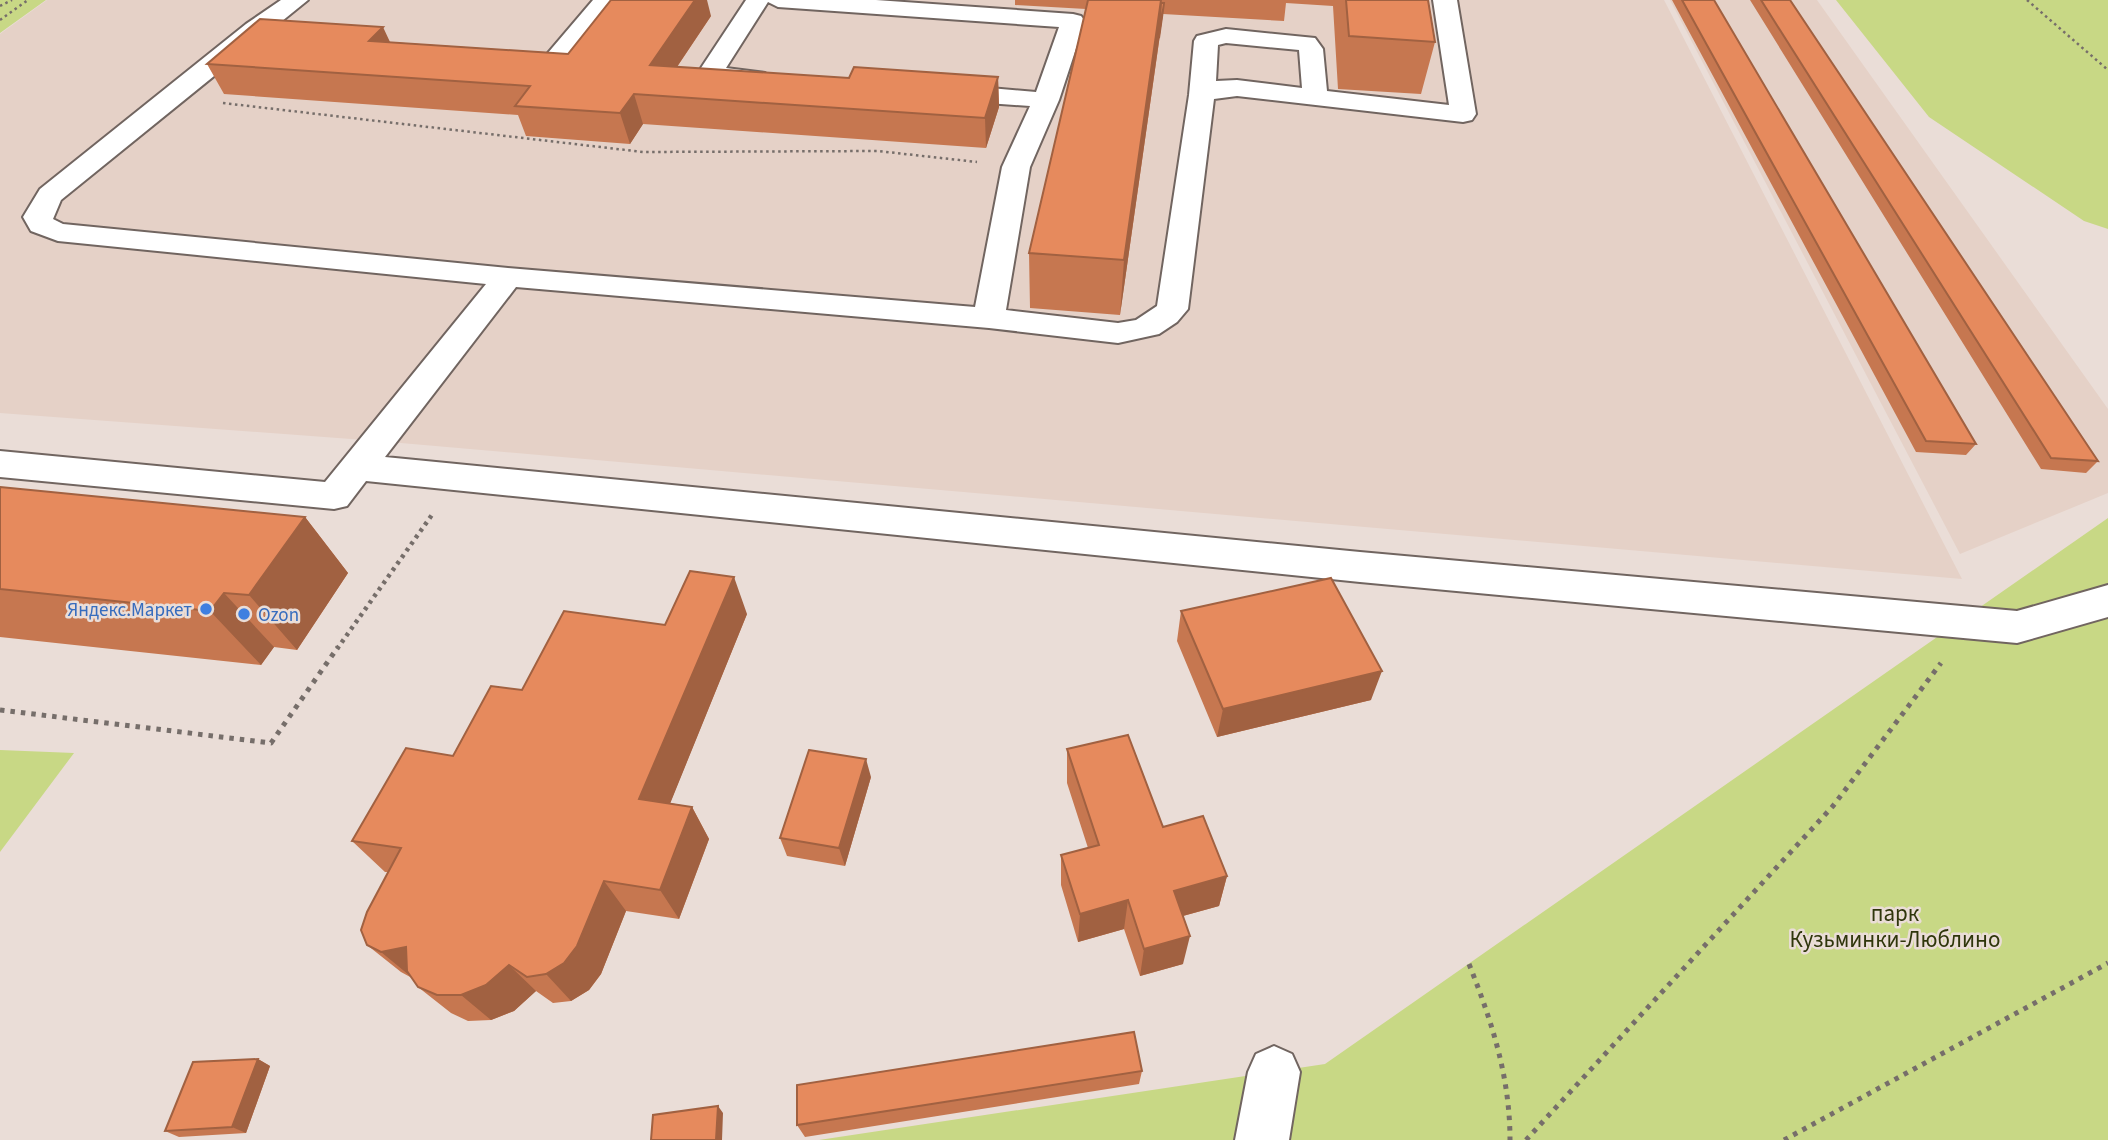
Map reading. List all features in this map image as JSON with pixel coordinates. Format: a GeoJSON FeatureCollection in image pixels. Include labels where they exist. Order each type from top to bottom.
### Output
{"type":"FeatureCollection","features":[{"type":"Feature","properties":{"kind":"lane"},"geometry":{"type":"LineString","coordinates":[[296,0],[254,29],[50,195],[37,217],[41,225],[58,232],[508,277],[989,318],[1118,333],[1139,331],[1158,324],[1172,309],[1202,95],[1206,41],[1226,36],[1306,43],[1311,49],[1315,97]]}},
{"type":"Feature","properties":{"kind":"lane"},"geometry":{"type":"LineString","coordinates":[[485,54],[553,62],[605,0]]}},
{"type":"Feature","properties":{"kind":"lane"},"geometry":{"type":"LineString","coordinates":[[758,0],[710,74],[777,79]]}},
{"type":"Feature","properties":{"kind":"lane"},"geometry":{"type":"LineString","coordinates":[[778,0],[987,7],[1073,21],[1046,100],[1016,167],[989,318]]}},
{"type":"Feature","properties":{"kind":"lane"},"geometry":{"type":"LineString","coordinates":[[1202,95],[1214,89],[1237,88],[1463,114],[1445,0]]}},
{"type":"Feature","properties":{"kind":"lane"},"geometry":{"type":"LineString","coordinates":[[254,29],[295,34]]}},
{"type":"Feature","properties":{"kind":"lane"},"geometry":{"type":"LineString","coordinates":[[925,91],[1046,100]]}},
{"type":"Feature","properties":{"kind":"lane"},"geometry":{"type":"LineString","coordinates":[[0,464],[334,496],[508,277]]}},
{"type":"Feature","properties":{"kind":"lane"},"geometry":{"type":"LineString","coordinates":[[357,467],[1346,566],[2017,627],[2108,601]]}},
{"type":"Feature","properties":{"kind":"lane"},"geometry":{"type":"LineString","coordinates":[[1262,1140],[1274,1072]]}},
{"type":"Feature","properties":{"kind":"path"},"geometry":{"type":"LineString","coordinates":[[0,6],[12,0]]}},
{"type":"Feature","properties":{"kind":"path"},"geometry":{"type":"LineString","coordinates":[[0,20],[28,0]]}},
{"type":"Feature","properties":{"kind":"path"},"geometry":{"type":"LineString","coordinates":[[2027,0],[2108,70]]}},
{"type":"Feature","properties":{"kind":"path"},"geometry":{"type":"LineString","coordinates":[[170,96],[512,139],[643,152],[878,151],[1016,167]]}},
{"type":"Feature","properties":{"kind":"path"},"geometry":{"type":"LineString","coordinates":[[0,710],[271,743],[459,477]]}},
{"type":"Feature","properties":{"kind":"path"},"geometry":{"type":"LineString","coordinates":[[1527,1140],[1833,806],[1970,623]]}},
{"type":"Feature","properties":{"kind":"path"},"geometry":{"type":"LineString","coordinates":[[1784,1140],[2108,963]]}},
{"type":"Feature","properties":{"kind":"path"},"geometry":{"type":"LineString","coordinates":[[1469,964],[1494,1027],[1511,1110],[1510,1140]]}},
{"type":"Feature","properties":{"kind":"shaded area"},"geometry":{"type":"Polygon","coordinates":[[[47,0],[1664,0],[1962,579],[378,441],[0,413],[0,34],[47,0]]]}},
{"type":"Feature","properties":{"kind":"shaded area"},"geometry":{"type":"Polygon","coordinates":[[[1670,0],[1817,0],[2108,409],[2108,493],[1960,554],[1670,0]]]}},
{"type":"Feature","properties":{"kind":"green space"},"geometry":{"type":"Polygon","coordinates":[[[0,0],[46,0],[0,33],[0,0]]]}},
{"type":"Feature","properties":{"kind":"green space"},"geometry":{"type":"Polygon","coordinates":[[[1836,0],[2108,0],[2108,229],[2084,221],[1929,117],[1836,0]]]}},
{"type":"Feature","properties":{"kind":"green space","name":"парк Кузьминки-Люблино"},"geometry":{"type":"Polygon","coordinates":[[[2108,518],[2108,1140],[819,1140],[1325,1064],[2108,518]]]}},
{"type":"Feature","properties":{"kind":"green space"},"geometry":{"type":"Polygon","coordinates":[[[0,750],[74,753],[0,852],[0,750]]]}},
{"type":"Feature","properties":{"kind":"building"},"geometry":{"type":"Polygon","coordinates":[[[611,0],[695,0],[650,65],[849,78],[854,67],[998,77],[985,118],[634,94],[620,113],[515,106],[530,86],[207,64],[260,19],[383,27],[369,41],[568,54],[611,0]]]}},
{"type":"Feature","properties":{"kind":"building"},"geometry":{"type":"Polygon","coordinates":[[[1088,0],[1161,0],[1124,260],[1029,253],[1088,0]]]}},
{"type":"Feature","properties":{"kind":"building"},"geometry":{"type":"Polygon","coordinates":[[[1346,0],[1428,0],[1435,42],[1349,36],[1346,0]]]}},
{"type":"Feature","properties":{"kind":"building"},"geometry":{"type":"Polygon","coordinates":[[[1682,0],[1714,0],[1976,444],[1926,441],[1682,0]]]}},
{"type":"Feature","properties":{"kind":"building"},"geometry":{"type":"Polygon","coordinates":[[[1761,0],[1790,0],[2098,461],[2051,458],[1761,0]]]}},
{"type":"Feature","properties":{"kind":"building"},"geometry":{"type":"Polygon","coordinates":[[[1161,3],[1164,3],[1159,38],[1161,3]]]}},
{"type":"Feature","properties":{"kind":"building"},"geometry":{"type":"Polygon","coordinates":[[[0,487],[305,517],[249,595],[224,593],[210,611],[0,589],[0,487]]]}},
{"type":"Feature","properties":{"kind":"building"},"geometry":{"type":"Polygon","coordinates":[[[690,571],[734,577],[639,799],[692,807],[660,890],[604,881],[577,946],[564,963],[546,974],[527,977],[509,965],[486,985],[461,995],[437,995],[418,987],[407,971],[406,947],[381,952],[367,945],[361,930],[367,912],[401,848],[352,841],[406,748],[453,756],[491,686],[522,690],[564,611],[665,625],[690,571]]]}},
{"type":"Feature","properties":{"kind":"building"},"geometry":{"type":"Polygon","coordinates":[[[1331,578],[1382,671],[1223,709],[1181,611],[1331,578]]]}},
{"type":"Feature","properties":{"kind":"building"},"geometry":{"type":"Polygon","coordinates":[[[1128,735],[1163,827],[1203,816],[1227,876],[1174,891],[1190,936],[1144,949],[1128,900],[1080,914],[1061,855],[1099,845],[1067,749],[1128,735]]]}},
{"type":"Feature","properties":{"kind":"building"},"geometry":{"type":"Polygon","coordinates":[[[809,750],[866,759],[839,848],[780,838],[809,750]]]}},
{"type":"Feature","properties":{"kind":"building"},"geometry":{"type":"Polygon","coordinates":[[[1134,1032],[1142,1071],[797,1125],[797,1085],[1134,1032]]]}},
{"type":"Feature","properties":{"kind":"building"},"geometry":{"type":"Polygon","coordinates":[[[258,1059],[232,1127],[165,1131],[193,1062],[258,1059]]]}},
{"type":"Feature","properties":{"kind":"building"},"geometry":{"type":"Polygon","coordinates":[[[718,1106],[716,1140],[651,1140],[653,1115],[718,1106]]]}},
{"type":"Feature","properties":{"kind":"place","name":"Яндекс.Маркет"},"geometry":{"type":"Point","coordinates":[206,609]}},
{"type":"Feature","properties":{"kind":"place","name":"Ozon"},"geometry":{"type":"Point","coordinates":[244,614]}}]}
